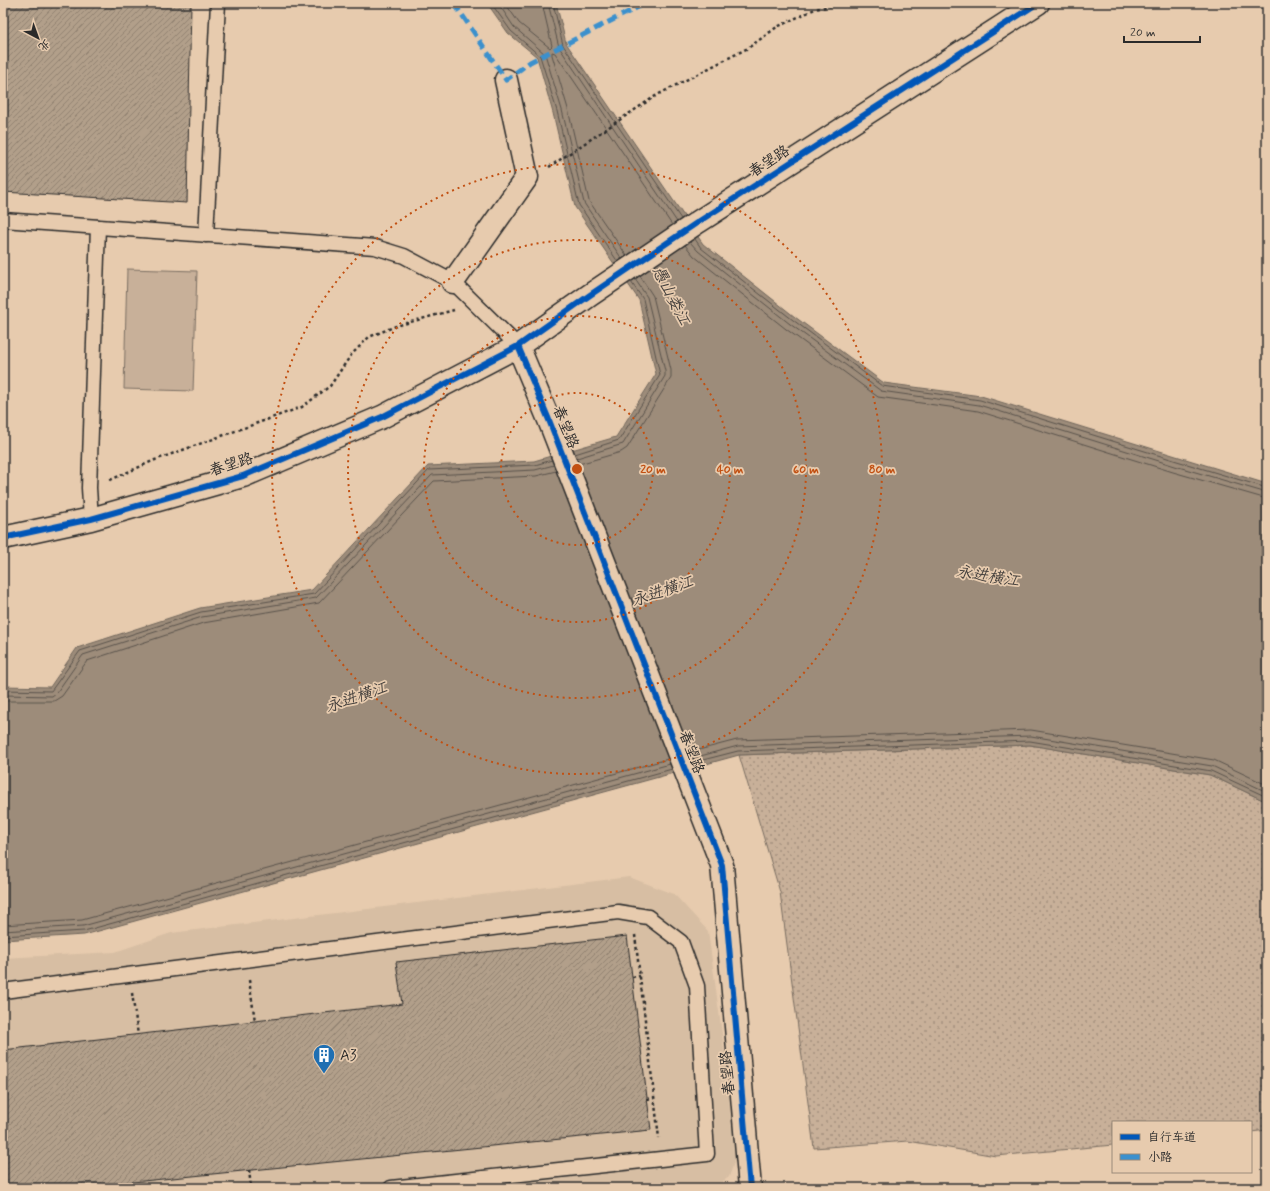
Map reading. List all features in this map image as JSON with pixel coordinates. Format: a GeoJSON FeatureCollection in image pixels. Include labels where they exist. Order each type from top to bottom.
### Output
{"type":"FeatureCollection","features":[{"type":"Feature","properties":{"kind":"street","name":"春望路"},"geometry":{"type":"LineString","coordinates":[[3,538],[91,519],[243,476],[382,417],[518,346],[698,222],[1038,3]]}},
{"type":"Feature","properties":{"kind":"street"},"geometry":{"type":"LineString","coordinates":[[453,282],[526,177],[506,80]]}},
{"type":"Feature","properties":{"kind":"street","name":"春望路"},"geometry":{"type":"LineString","coordinates":[[518,346],[550,420],[722,864],[750,1188]]}},
{"type":"Feature","properties":{"kind":"lane"},"geometry":{"type":"LineString","coordinates":[[206,235],[218,3]]}},
{"type":"Feature","properties":{"kind":"lane"},"geometry":{"type":"LineString","coordinates":[[3,220],[375,247],[404,256],[453,282],[518,346]]}},
{"type":"Feature","properties":{"kind":"lane"},"geometry":{"type":"LineString","coordinates":[[91,519],[90,488],[98,227]]}},
{"type":"Feature","properties":{"kind":"lane"},"geometry":{"type":"LineString","coordinates":[[3,991],[618,912],[648,917],[681,942],[697,986],[707,1154],[391,1188]]}},
{"type":"Feature","properties":{"kind":"path"},"geometry":{"type":"LineString","coordinates":[[552,166],[657,95],[748,48],[777,28],[815,9],[846,3]]}},
{"type":"Feature","properties":{"kind":"path"},"geometry":{"type":"LineString","coordinates":[[90,488],[155,460],[302,407],[330,386],[351,355],[369,337],[396,326],[476,304]]}},
{"type":"Feature","properties":{"kind":"path"},"geometry":{"type":"LineString","coordinates":[[633,915],[662,1159]]}},
{"type":"Feature","properties":{"kind":"path"},"geometry":{"type":"LineString","coordinates":[[247,960],[255,1021]]}},
{"type":"Feature","properties":{"kind":"path"},"geometry":{"type":"LineString","coordinates":[[130,974],[138,1034]]}},
{"type":"Feature","properties":{"kind":"path"},"geometry":{"type":"LineString","coordinates":[[632,977],[640,976]]}},
{"type":"Feature","properties":{"kind":"path"},"geometry":{"type":"LineString","coordinates":[[647,1099],[654,1098]]}},
{"type":"Feature","properties":{"kind":"path"},"geometry":{"type":"LineString","coordinates":[[249,1170],[251,1188]]}},
{"type":"Feature","properties":{"kind":"shaded area"},"geometry":{"type":"Polygon","coordinates":[[[127,269],[197,271],[193,391],[124,389],[127,269]]]}},
{"type":"Feature","properties":{"kind":"shaded area"},"geometry":{"type":"Polygon","coordinates":[[[1030,745],[1210,775],[1267,802],[1267,1130],[1252,1132],[1252,1121],[1112,1121],[1112,1145],[996,1156],[908,1141],[814,1148],[780,892],[739,755],[1030,745]]]}},
{"type":"Feature","properties":{"kind":"shaded area"},"geometry":{"type":"Polygon","coordinates":[[[629,877],[674,894],[708,931],[738,1151],[729,1177],[714,1188],[3,1188],[3,958],[115,952],[171,933],[629,877]]]}},
{"type":"Feature","properties":{"kind":"water"},"geometry":{"type":"Polygon","coordinates":[[[487,3],[556,3],[566,43],[703,244],[795,317],[884,383],[981,396],[1267,484],[1267,802],[1210,775],[1030,745],[739,755],[84,935],[3,940],[3,686],[50,687],[77,648],[200,608],[312,590],[428,466],[534,461],[616,437],[656,374],[639,300],[575,207],[553,113],[537,57],[508,33],[487,3]]]}},
{"type":"Feature","properties":{"kind":"building"},"geometry":{"type":"Polygon","coordinates":[[[3,3],[191,3],[187,203],[3,192],[3,3]]]}},
{"type":"Feature","properties":{"kind":"building","name":"A3"},"geometry":{"type":"Polygon","coordinates":[[[627,936],[651,1130],[73,1188],[3,1188],[3,1050],[402,1004],[396,962],[627,936]]]}},
{"type":"Feature","properties":{"kind":"marked path"},"geometry":{"type":"LineString","coordinates":[[454,3],[506,80],[530,62],[646,3]]}},
{"type":"Feature","properties":{"kind":"cycle path"},"geometry":{"type":"LineString","coordinates":[[3,538],[91,519],[243,476],[382,417],[518,346],[698,222],[1038,3]]}},
{"type":"Feature","properties":{"kind":"cycle path"},"geometry":{"type":"LineString","coordinates":[[518,346],[549,420],[722,865],[750,1188]]}},
{"type":"Feature","properties":{"kind":"place","name":"A3"},"geometry":{"type":"Point","coordinates":[324,1074]}},
{"type":"Feature","properties":{"kind":"water label","name":"愚山娄江"},"geometry":{"type":"Point","coordinates":[672,295]}},
{"type":"Feature","properties":{"kind":"water label","name":"永进横江"},"geometry":{"type":"Point","coordinates":[988,575]}},
{"type":"Feature","properties":{"kind":"water label","name":"永进横江"},"geometry":{"type":"Point","coordinates":[662,590]}},
{"type":"Feature","properties":{"kind":"water label","name":"永进横江"},"geometry":{"type":"Point","coordinates":[356,696]}}]}
